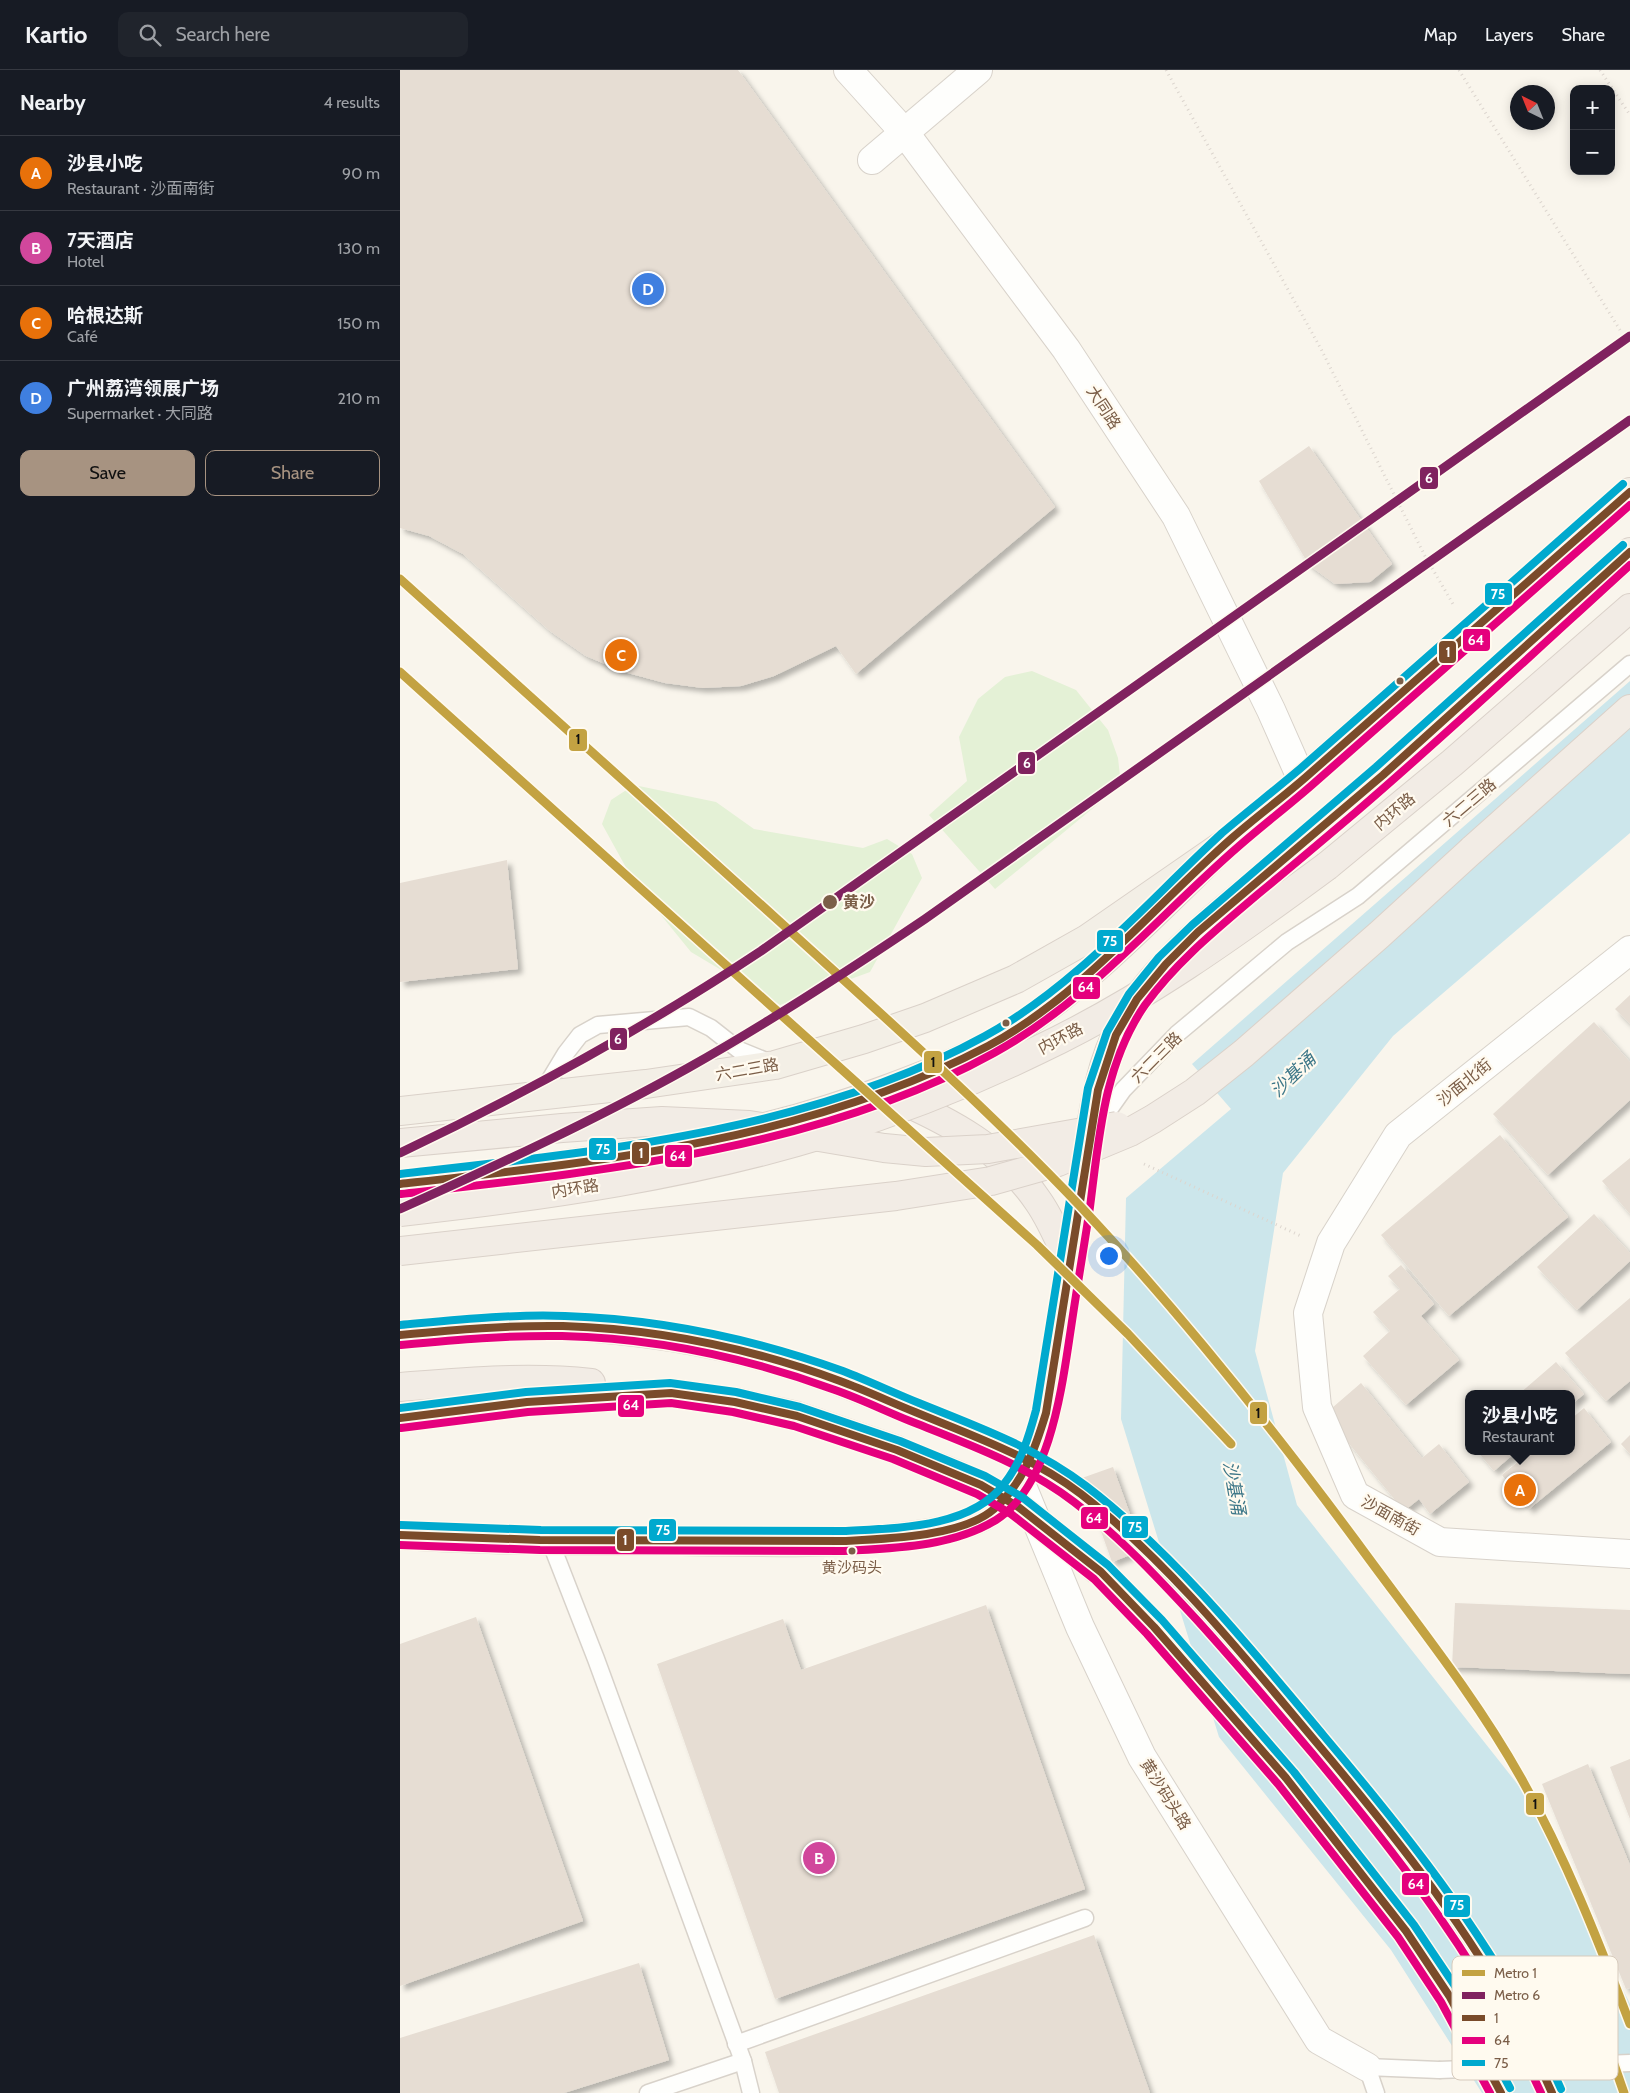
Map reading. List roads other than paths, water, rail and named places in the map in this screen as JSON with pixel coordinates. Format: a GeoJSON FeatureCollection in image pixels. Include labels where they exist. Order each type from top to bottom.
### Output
{"type":"FeatureCollection","features":[{"type":"Feature","properties":{"kind":"highway","name":"内环路"},"geometry":{"type":"LineString","coordinates":[[400,1212],[596,1186],[761,1151],[831,1132],[908,1105],[1039,1050],[1134,998],[1188,965],[1249,924],[1320,872],[1459,756],[1630,608]]}},
{"type":"Feature","properties":{"kind":"highway"},"geometry":{"type":"LineString","coordinates":[[400,1251],[950,1189],[991,1181],[1058,1162],[1105,1144],[1153,1119],[1195,1092],[1244,1053],[1379,936],[1630,709]]}},
{"type":"Feature","properties":{"kind":"highway"},"geometry":{"type":"LineString","coordinates":[[400,1184],[534,1169],[733,1136],[831,1110],[922,1077],[989,1046],[1032,1018],[1080,980],[1128,937],[1230,840]]}},
{"type":"Feature","properties":{"kind":"highway"},"geometry":{"type":"LineString","coordinates":[[881,1092],[971,1136],[1010,1167],[1039,1202],[1071,1266]]}},
{"type":"Feature","properties":{"kind":"highway"},"geometry":{"type":"LineString","coordinates":[[400,1143],[662,1121],[749,1125],[884,1148],[926,1152],[965,1151],[1024,1143],[1153,1119]]}},
{"type":"Feature","properties":{"kind":"highway"},"geometry":{"type":"LineString","coordinates":[[400,1335],[565,1326],[664,1336],[780,1361],[829,1377],[912,1410]]}},
{"type":"Feature","properties":{"kind":"highway"},"geometry":{"type":"LineString","coordinates":[[400,1387],[523,1380],[579,1382],[671,1393],[735,1402],[798,1416],[897,1450]]}},
{"type":"Feature","properties":{"kind":"highway"},"geometry":{"type":"LineString","coordinates":[[400,1418],[528,1402],[671,1393]]}},
{"type":"Feature","properties":{"kind":"main road","name":"六二三路"},"geometry":{"type":"LineString","coordinates":[[400,1111],[690,1078],[775,1065],[864,1039],[925,1018],[1016,979],[1087,939],[1230,840],[1302,780],[1630,492]]}},
{"type":"Feature","properties":{"kind":"main road","name":"六二三路"},"geometry":{"type":"LineString","coordinates":[[1090,1136],[1098,1085],[1111,1047],[1132,1006],[1173,957],[1196,933],[1386,772],[1630,552]]}},
{"type":"Feature","properties":{"kind":"main road"},"geometry":{"type":"LineString","coordinates":[[400,1535],[550,1541],[859,1541],[933,1532],[972,1522],[992,1510],[1020,1481],[1036,1446],[1049,1394],[1071,1266],[1090,1136]]}},
{"type":"Feature","properties":{"kind":"street","name":"大同路"},"geometry":{"type":"LineString","coordinates":[[848,70],[905,133],[1066,350],[1176,516],[1271,710],[1302,780]]}},
{"type":"Feature","properties":{"kind":"street"},"geometry":{"type":"LineString","coordinates":[[872,160],[978,70]]}},
{"type":"Feature","properties":{"kind":"street","name":"沙面北街"},"geometry":{"type":"LineString","coordinates":[[1331,1243],[1398,1135],[1630,950]]}},
{"type":"Feature","properties":{"kind":"street","name":"沙面南街"},"geometry":{"type":"LineString","coordinates":[[1331,1243],[1308,1313],[1317,1407],[1355,1495],[1440,1542],[1630,1554]]}},
{"type":"Feature","properties":{"kind":"street","name":"黄沙码头路"},"geometry":{"type":"LineString","coordinates":[[1020,1481],[1080,1627],[1142,1757],[1319,2040],[1367,2067]]}},
{"type":"Feature","properties":{"kind":"lane","name":"六二三路"},"geometry":{"type":"LineString","coordinates":[[1090,1136],[1123,1090],[1177,1034],[1286,942],[1358,896],[1630,664]]}},
{"type":"Feature","properties":{"kind":"lane"},"geometry":{"type":"LineString","coordinates":[[540,1096],[566,1053],[580,1035],[598,1025],[689,1017],[711,1028],[739,1050],[775,1065]]}},
{"type":"Feature","properties":{"kind":"lane"},"geometry":{"type":"LineString","coordinates":[[550,1541],[596,1659],[743,2060],[751,2093]]}},
{"type":"Feature","properties":{"kind":"lane"},"geometry":{"type":"LineString","coordinates":[[736,2044],[1085,1918]]}},
{"type":"Feature","properties":{"kind":"lane"},"geometry":{"type":"LineString","coordinates":[[648,2093],[743,2060]]}},
{"type":"Feature","properties":{"kind":"lane"},"geometry":{"type":"LineString","coordinates":[[1376,2093],[1367,2067],[1452,2070]]}},
{"type":"Feature","properties":{"kind":"water","name":"沙基涌"},"geometry":{"type":"Polygon","coordinates":[[[1630,681],[1630,833],[1393,1036],[1283,1173],[1255,1351],[1297,1505],[1534,1805],[1607,1956],[1452,1956],[1452,2046],[1391,1950],[1219,1737],[1121,1419],[1126,1198],[1231,1109],[1192,1064],[1630,681]]]}},
{"type":"Feature","properties":{"kind":"water"},"geometry":{"type":"Polygon","coordinates":[[[1618,1979],[1630,2004],[1630,2093],[1482,2093],[1474,2080],[1618,2080],[1618,1979]]]}},
{"type":"Feature","properties":{"kind":"tunnel"},"geometry":{"type":"LineString","coordinates":[[912,1411],[1005,1448],[1056,1477],[1117,1525],[1174,1579],[1277,1696],[1374,1812],[1435,1893],[1477,1956]]}},
{"type":"Feature","properties":{"kind":"tunnel"},"geometry":{"type":"LineString","coordinates":[[897,1450],[976,1482],[1006,1498],[1053,1532],[1142,1614],[1223,1705],[1354,1862],[1388,1906],[1452,2002]]}},
{"type":"Feature","properties":{"kind":"tunnel"},"geometry":{"type":"LineString","coordinates":[[1494,2080],[1501,2093]]}},
{"type":"Feature","properties":{"kind":"tunnel"},"geometry":{"type":"LineString","coordinates":[[1546,2080],[1552,2093]]}},
{"type":"Feature","properties":{"kind":"metro line","name":"6"},"geometry":{"type":"LineString","coordinates":[[400,1153],[539,1083],[629,1033],[761,951],[1630,336]]}},
{"type":"Feature","properties":{"kind":"metro line","name":"6"},"geometry":{"type":"LineString","coordinates":[[400,1209],[510,1159],[618,1106],[719,1051],[808,996],[925,919],[1630,420]]}},
{"type":"Feature","properties":{"kind":"metro line","name":"1"},"geometry":{"type":"LineString","coordinates":[[400,579],[970,1096],[1080,1206],[1153,1286],[1223,1369],[1324,1498],[1463,1686],[1503,1747],[1537,1808],[1566,1868],[1603,1956]]}},
{"type":"Feature","properties":{"kind":"metro line","name":"1"},"geometry":{"type":"LineString","coordinates":[[400,672],[1037,1245],[1128,1334],[1231,1444]]}},
{"type":"Feature","properties":{"kind":"metro line","name":"1"},"geometry":{"type":"LineString","coordinates":[[1618,1994],[1630,2024]]}},
{"type":"Feature","properties":{"kind":"metro line","name":"1"},"geometry":{"type":"LineString","coordinates":[[1618,2076],[1624,2093]]}},
{"type":"Feature","properties":{"kind":"place","name":"广州荔湾领展广场"},"geometry":{"type":"Point","coordinates":[648,289]}},
{"type":"Feature","properties":{"kind":"place","name":"哈根达斯"},"geometry":{"type":"Point","coordinates":[621,655]}},
{"type":"Feature","properties":{"kind":"place","name":"黄沙"},"geometry":{"type":"Point","coordinates":[830,902]}},
{"type":"Feature","properties":{"kind":"place","name":"沙县小吃"},"geometry":{"type":"Point","coordinates":[1520,1490]}},
{"type":"Feature","properties":{"kind":"place","name":"黄沙码头"},"geometry":{"type":"Point","coordinates":[852,1551]}},
{"type":"Feature","properties":{"kind":"place","name":"7天酒店"},"geometry":{"type":"Point","coordinates":[819,1858]}}]}
